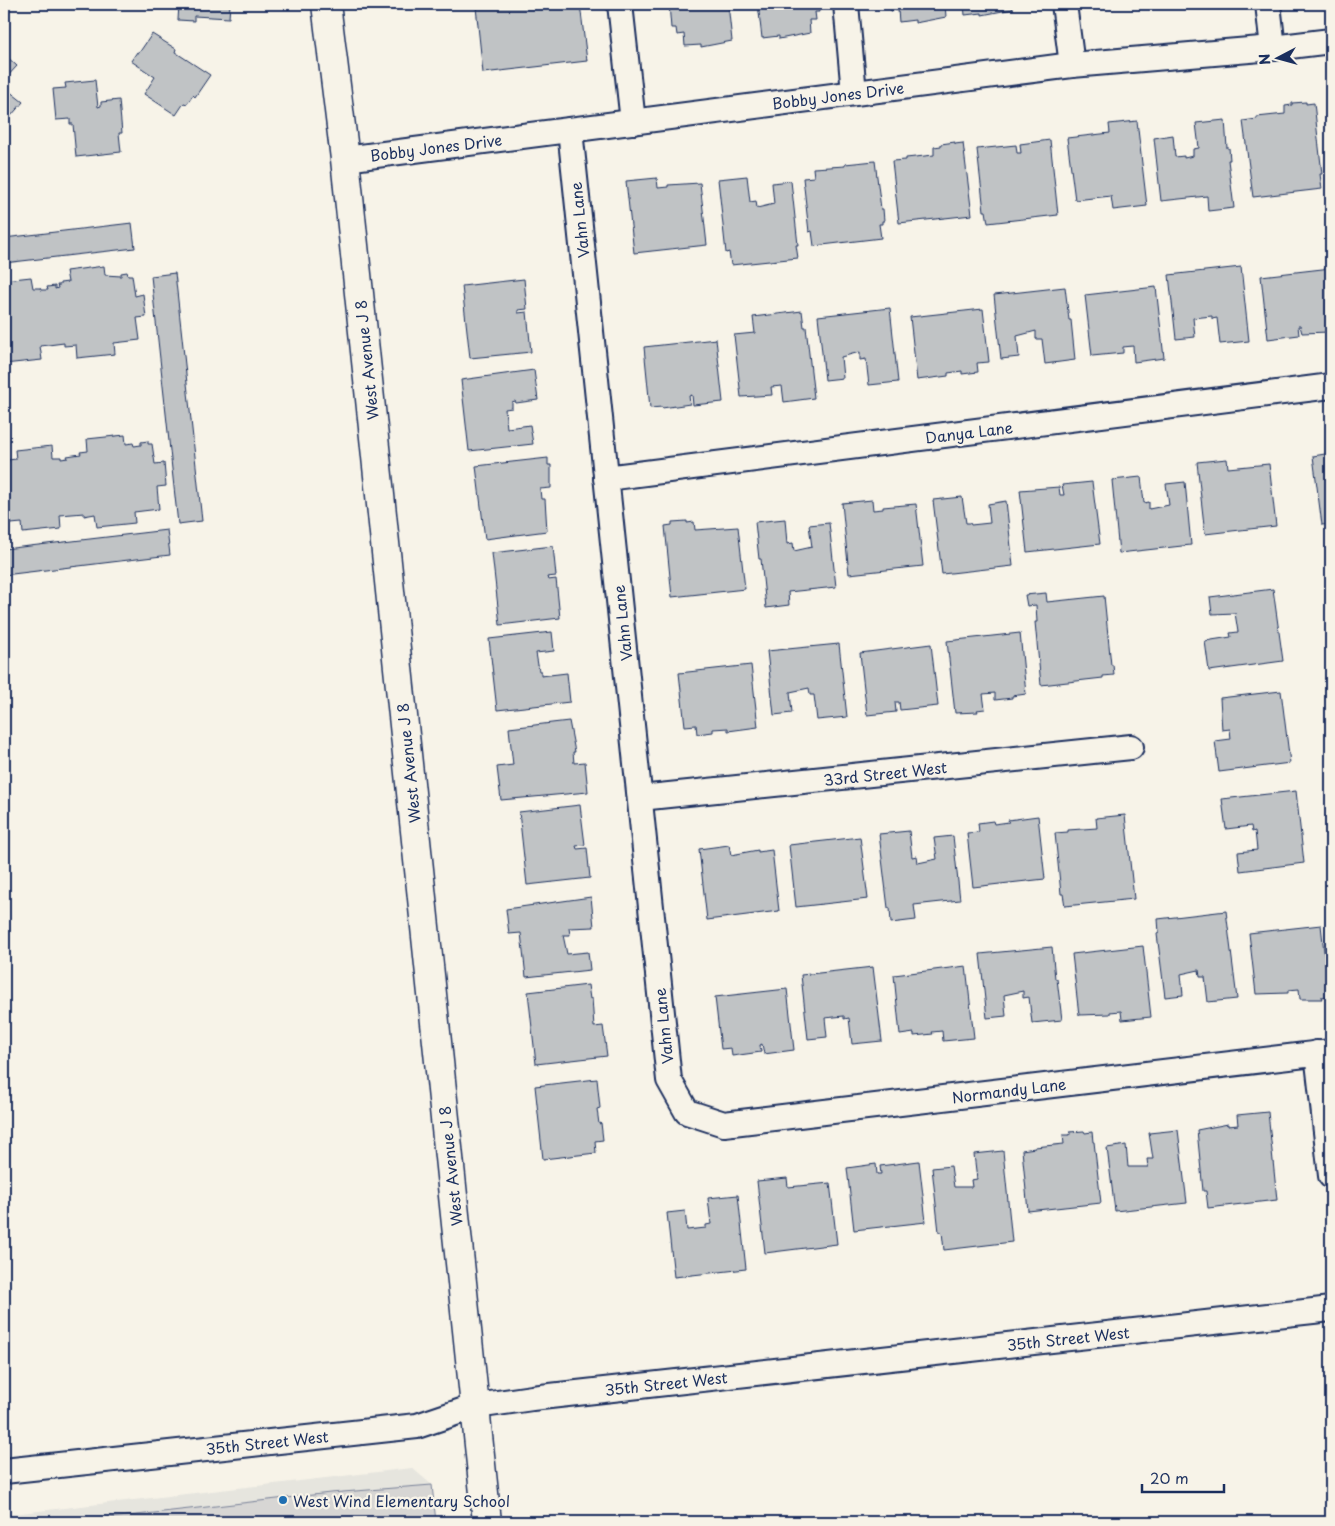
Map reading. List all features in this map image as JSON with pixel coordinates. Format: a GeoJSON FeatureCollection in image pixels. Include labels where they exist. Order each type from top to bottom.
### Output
{"type":"FeatureCollection","features":[{"type":"Feature","properties":{"kind":"street","name":"West Avenue J 8"},"geometry":{"type":"LineString","coordinates":[[326,4],[345,159],[487,1522]]}},
{"type":"Feature","properties":{"kind":"street"},"geometry":{"type":"LineString","coordinates":[[620,4],[633,122]]}},
{"type":"Feature","properties":{"kind":"street"},"geometry":{"type":"LineString","coordinates":[[846,4],[854,93]]}},
{"type":"Feature","properties":{"kind":"street"},"geometry":{"type":"LineString","coordinates":[[1064,4],[1072,65]]}},
{"type":"Feature","properties":{"kind":"street"},"geometry":{"type":"LineString","coordinates":[[1268,4],[1273,48]]}},
{"type":"Feature","properties":{"kind":"street","name":"Bobby Jones Drive"},"geometry":{"type":"LineString","coordinates":[[345,159],[1072,65],[1273,48],[1331,41]]}},
{"type":"Feature","properties":{"kind":"street","name":"Vahn Lane"},"geometry":{"type":"LineString","coordinates":[[570,130],[669,1080],[687,1112]]}},
{"type":"Feature","properties":{"kind":"street","name":"Danya Lane"},"geometry":{"type":"LineString","coordinates":[[606,478],[1331,386]]}},
{"type":"Feature","properties":{"kind":"street","name":"33rd Street West"},"geometry":{"type":"LineString","coordinates":[[640,798],[1131,747]]}},
{"type":"Feature","properties":{"kind":"street"},"geometry":{"type":"LineString","coordinates":[[1324,1052],[1331,1176]]}},
{"type":"Feature","properties":{"kind":"street","name":"Normandy Lane"},"geometry":{"type":"LineString","coordinates":[[687,1112],[724,1124],[1324,1052]]}},
{"type":"Feature","properties":{"kind":"street","name":"35th Street West"},"geometry":{"type":"LineString","coordinates":[[4,1471],[417,1426],[476,1406],[542,1397],[1331,1309]]}},
{"type":"Feature","properties":{"kind":"shaded area","name":"West Wind Elementary School"},"geometry":{"type":"Polygon","coordinates":[[[412,1468],[432,1485],[436,1522],[4,1522],[4,1515],[412,1468]]]}},
{"type":"Feature","properties":{"kind":"shaded area"},"geometry":{"type":"Polygon","coordinates":[[[432,1485],[436,1522],[75,1522],[330,1493],[432,1485]]]}},
{"type":"Feature","properties":{"kind":"building"},"geometry":{"type":"Polygon","coordinates":[[[179,4],[230,4],[229,18],[194,16],[194,21],[178,20],[179,4]]]}},
{"type":"Feature","properties":{"kind":"building"},"geometry":{"type":"Polygon","coordinates":[[[503,4],[580,4],[587,61],[483,73],[476,7],[503,4]]]}},
{"type":"Feature","properties":{"kind":"building"},"geometry":{"type":"Polygon","coordinates":[[[669,4],[728,4],[732,41],[701,47],[701,45],[685,46],[684,34],[677,35],[676,28],[671,28],[669,4]]]}},
{"type":"Feature","properties":{"kind":"building"},"geometry":{"type":"Polygon","coordinates":[[[758,4],[818,4],[819,12],[815,12],[816,20],[809,20],[810,33],[779,39],[779,36],[762,38],[758,4]]]}},
{"type":"Feature","properties":{"kind":"building"},"geometry":{"type":"Polygon","coordinates":[[[889,4],[945,4],[946,17],[915,23],[915,20],[899,22],[898,10],[891,11],[889,4]]]}},
{"type":"Feature","properties":{"kind":"building"},"geometry":{"type":"Polygon","coordinates":[[[964,4],[1012,4],[1013,9],[982,15],[982,13],[965,15],[964,4]]]}},
{"type":"Feature","properties":{"kind":"building"},"geometry":{"type":"Polygon","coordinates":[[[152,34],[176,49],[175,52],[210,75],[195,97],[193,95],[187,104],[184,103],[176,115],[144,94],[155,77],[131,61],[152,34]]]}},
{"type":"Feature","properties":{"kind":"building"},"geometry":{"type":"Polygon","coordinates":[[[4,54],[17,66],[4,80],[4,54]]]}},
{"type":"Feature","properties":{"kind":"building"},"geometry":{"type":"Polygon","coordinates":[[[95,80],[98,107],[101,106],[101,102],[119,100],[122,133],[119,133],[121,152],[76,157],[73,124],[70,124],[70,119],[56,120],[53,89],[66,88],[65,83],[95,80]]]}},
{"type":"Feature","properties":{"kind":"building"},"geometry":{"type":"Polygon","coordinates":[[[4,87],[23,102],[4,124],[4,87]]]}},
{"type":"Feature","properties":{"kind":"building"},"geometry":{"type":"Polygon","coordinates":[[[1306,102],[1306,104],[1314,103],[1322,189],[1253,197],[1243,121],[1257,119],[1257,117],[1285,114],[1285,106],[1292,105],[1292,103],[1306,102]]]}},
{"type":"Feature","properties":{"kind":"building"},"geometry":{"type":"Polygon","coordinates":[[[1328,108],[1331,108],[1331,135],[1328,108]]]}},
{"type":"Feature","properties":{"kind":"building"},"geometry":{"type":"Polygon","coordinates":[[[1225,120],[1234,208],[1208,211],[1207,196],[1161,201],[1154,138],[1173,135],[1175,157],[1193,156],[1193,149],[1199,148],[1196,123],[1225,120]]]}},
{"type":"Feature","properties":{"kind":"building"},"geometry":{"type":"Polygon","coordinates":[[[1137,121],[1147,206],[1113,210],[1111,196],[1075,200],[1067,138],[1110,133],[1109,124],[1137,121]]]}},
{"type":"Feature","properties":{"kind":"building"},"geometry":{"type":"Polygon","coordinates":[[[1050,140],[1058,215],[988,223],[986,211],[984,211],[977,149],[1016,145],[1017,153],[1021,153],[1020,144],[1050,140]]]}},
{"type":"Feature","properties":{"kind":"building"},"geometry":{"type":"Polygon","coordinates":[[[955,142],[955,144],[963,143],[972,215],[899,223],[892,161],[934,155],[934,147],[955,142]]]}},
{"type":"Feature","properties":{"kind":"building"},"geometry":{"type":"Polygon","coordinates":[[[875,161],[884,221],[882,221],[882,224],[879,224],[881,238],[814,246],[812,231],[809,232],[803,178],[814,177],[813,168],[845,166],[845,164],[875,161]]]}},
{"type":"Feature","properties":{"kind":"building"},"geometry":{"type":"Polygon","coordinates":[[[747,176],[750,202],[756,201],[757,208],[774,204],[772,183],[791,181],[798,258],[731,265],[729,252],[726,253],[718,179],[747,176]]]}},
{"type":"Feature","properties":{"kind":"building"},"geometry":{"type":"Polygon","coordinates":[[[657,178],[658,188],[668,187],[668,185],[700,183],[707,245],[634,253],[626,181],[657,178]]]}},
{"type":"Feature","properties":{"kind":"building"},"geometry":{"type":"Polygon","coordinates":[[[132,223],[135,248],[4,263],[4,238],[132,223]]]}},
{"type":"Feature","properties":{"kind":"building"},"geometry":{"type":"Polygon","coordinates":[[[104,266],[105,275],[121,276],[121,273],[127,272],[128,275],[132,275],[135,296],[143,294],[146,317],[137,318],[140,340],[114,343],[115,354],[77,358],[76,345],[64,346],[64,343],[40,346],[42,360],[4,364],[4,280],[31,277],[33,288],[48,290],[47,287],[55,286],[55,289],[58,288],[57,285],[60,285],[60,283],[68,282],[66,271],[104,266]]]}},
{"type":"Feature","properties":{"kind":"building"},"geometry":{"type":"Polygon","coordinates":[[[1241,267],[1249,341],[1220,344],[1217,318],[1212,319],[1212,316],[1193,318],[1195,337],[1176,339],[1169,275],[1241,267]]]}},
{"type":"Feature","properties":{"kind":"building"},"geometry":{"type":"Polygon","coordinates":[[[1331,268],[1331,330],[1329,332],[1302,333],[1300,326],[1298,326],[1299,335],[1268,339],[1261,276],[1331,268]]]}},
{"type":"Feature","properties":{"kind":"building"},"geometry":{"type":"Polygon","coordinates":[[[175,273],[202,521],[178,524],[151,276],[175,273]]]}},
{"type":"Feature","properties":{"kind":"building"},"geometry":{"type":"Polygon","coordinates":[[[524,279],[527,309],[518,310],[518,313],[527,312],[531,352],[470,358],[462,286],[524,279]]]}},
{"type":"Feature","properties":{"kind":"building"},"geometry":{"type":"Polygon","coordinates":[[[1065,287],[1075,360],[1045,364],[1042,339],[1036,339],[1036,331],[1017,336],[1019,357],[1001,359],[994,295],[1065,287]]]}},
{"type":"Feature","properties":{"kind":"building"},"geometry":{"type":"Polygon","coordinates":[[[1156,287],[1164,358],[1134,362],[1133,346],[1123,347],[1123,353],[1092,356],[1085,295],[1156,287]]]}},
{"type":"Feature","properties":{"kind":"building"},"geometry":{"type":"Polygon","coordinates":[[[890,308],[898,382],[869,385],[866,359],[860,360],[860,352],[841,357],[843,378],[825,380],[818,316],[890,308]]]}},
{"type":"Feature","properties":{"kind":"building"},"geometry":{"type":"Polygon","coordinates":[[[983,309],[989,362],[977,363],[978,372],[962,374],[962,371],[948,373],[948,376],[917,380],[910,317],[983,309]]]}},
{"type":"Feature","properties":{"kind":"building"},"geometry":{"type":"Polygon","coordinates":[[[802,311],[804,327],[806,327],[814,398],[784,402],[782,386],[771,387],[772,395],[741,397],[734,335],[755,333],[753,317],[802,311]]]}},
{"type":"Feature","properties":{"kind":"building"},"geometry":{"type":"Polygon","coordinates":[[[716,339],[723,402],[693,405],[692,395],[689,396],[690,404],[650,408],[644,347],[716,339]]]}},
{"type":"Feature","properties":{"kind":"building"},"geometry":{"type":"Polygon","coordinates":[[[534,370],[538,400],[516,403],[515,401],[512,402],[512,408],[505,409],[507,428],[530,425],[533,444],[469,451],[461,380],[534,370]]]}},
{"type":"Feature","properties":{"kind":"building"},"geometry":{"type":"Polygon","coordinates":[[[125,435],[126,444],[133,443],[134,446],[148,441],[148,444],[152,444],[155,464],[164,463],[166,486],[157,487],[159,509],[134,512],[135,523],[97,527],[95,514],[84,516],[84,513],[60,515],[61,529],[23,533],[22,523],[11,524],[11,521],[4,522],[4,463],[8,463],[8,460],[16,459],[15,450],[52,446],[53,457],[61,457],[61,459],[88,451],[87,439],[125,435]]]}},
{"type":"Feature","properties":{"kind":"building"},"geometry":{"type":"Polygon","coordinates":[[[1331,453],[1331,524],[1322,525],[1313,456],[1331,453]]]}},
{"type":"Feature","properties":{"kind":"building"},"geometry":{"type":"Polygon","coordinates":[[[548,458],[548,465],[551,465],[551,488],[540,489],[541,499],[545,499],[547,531],[485,539],[476,466],[548,458]]]}},
{"type":"Feature","properties":{"kind":"building"},"geometry":{"type":"Polygon","coordinates":[[[1227,459],[1228,468],[1269,464],[1276,526],[1205,534],[1197,462],[1227,459]]]}},
{"type":"Feature","properties":{"kind":"building"},"geometry":{"type":"Polygon","coordinates":[[[1141,477],[1144,503],[1149,502],[1149,509],[1169,505],[1166,484],[1185,482],[1191,545],[1119,553],[1112,480],[1141,477]]]}},
{"type":"Feature","properties":{"kind":"building"},"geometry":{"type":"Polygon","coordinates":[[[1092,482],[1100,544],[1027,552],[1020,490],[1059,487],[1060,495],[1064,495],[1062,485],[1092,482]]]}},
{"type":"Feature","properties":{"kind":"building"},"geometry":{"type":"Polygon","coordinates":[[[962,497],[966,523],[971,525],[990,523],[988,504],[1006,501],[1013,566],[942,574],[933,500],[962,497]]]}},
{"type":"Feature","properties":{"kind":"building"},"geometry":{"type":"Polygon","coordinates":[[[872,500],[873,510],[883,509],[883,507],[916,504],[923,566],[849,574],[842,503],[872,500]]]}},
{"type":"Feature","properties":{"kind":"building"},"geometry":{"type":"Polygon","coordinates":[[[785,519],[787,544],[793,543],[794,551],[812,547],[809,525],[829,523],[836,587],[788,592],[789,605],[766,608],[755,522],[785,519]]]}},
{"type":"Feature","properties":{"kind":"building"},"geometry":{"type":"Polygon","coordinates":[[[687,521],[687,523],[694,522],[695,530],[738,527],[745,589],[672,597],[665,526],[672,525],[672,522],[687,521]]]}},
{"type":"Feature","properties":{"kind":"building"},"geometry":{"type":"Polygon","coordinates":[[[167,530],[170,555],[4,575],[4,549],[167,530]]]}},
{"type":"Feature","properties":{"kind":"building"},"geometry":{"type":"Polygon","coordinates":[[[1328,543],[1331,543],[1331,572],[1328,543]]]}},
{"type":"Feature","properties":{"kind":"building"},"geometry":{"type":"Polygon","coordinates":[[[553,546],[556,576],[547,577],[548,580],[556,579],[560,618],[500,625],[492,553],[553,546]]]}},
{"type":"Feature","properties":{"kind":"building"},"geometry":{"type":"Polygon","coordinates":[[[1273,589],[1283,661],[1209,671],[1205,641],[1231,637],[1230,633],[1238,632],[1235,613],[1212,614],[1210,597],[1273,589]]]}},
{"type":"Feature","properties":{"kind":"building"},"geometry":{"type":"Polygon","coordinates":[[[1046,593],[1047,602],[1104,596],[1111,665],[1113,665],[1114,675],[1041,685],[1035,622],[1037,622],[1036,605],[1027,606],[1025,595],[1046,593]]]}},
{"type":"Feature","properties":{"kind":"building"},"geometry":{"type":"Polygon","coordinates":[[[552,632],[554,651],[536,653],[539,671],[541,671],[541,676],[567,673],[570,702],[497,710],[489,639],[552,632]]]}},
{"type":"Feature","properties":{"kind":"building"},"geometry":{"type":"Polygon","coordinates":[[[1020,633],[1026,694],[995,700],[995,693],[983,694],[985,709],[977,710],[978,712],[955,713],[947,641],[1020,633]]]}},
{"type":"Feature","properties":{"kind":"building"},"geometry":{"type":"Polygon","coordinates":[[[839,644],[847,717],[817,720],[814,695],[810,695],[809,688],[790,692],[792,713],[774,715],[767,651],[839,644]]]}},
{"type":"Feature","properties":{"kind":"building"},"geometry":{"type":"Polygon","coordinates":[[[931,644],[938,706],[900,710],[899,702],[895,702],[896,712],[867,715],[860,653],[931,644]]]}},
{"type":"Feature","properties":{"kind":"building"},"geometry":{"type":"Polygon","coordinates":[[[751,665],[758,727],[728,731],[728,728],[713,729],[713,732],[697,734],[696,725],[685,726],[679,673],[751,665]]]}},
{"type":"Feature","properties":{"kind":"building"},"geometry":{"type":"Polygon","coordinates":[[[1281,691],[1290,763],[1219,772],[1215,741],[1231,739],[1230,729],[1222,730],[1220,698],[1281,691]]]}},
{"type":"Feature","properties":{"kind":"building"},"geometry":{"type":"Polygon","coordinates":[[[569,721],[575,752],[573,752],[574,763],[585,762],[588,792],[501,800],[497,767],[513,765],[509,728],[569,721]]]}},
{"type":"Feature","properties":{"kind":"building"},"geometry":{"type":"Polygon","coordinates":[[[1296,791],[1304,863],[1240,871],[1238,852],[1257,850],[1255,831],[1252,832],[1251,826],[1226,829],[1222,799],[1296,791]]]}},
{"type":"Feature","properties":{"kind":"building"},"geometry":{"type":"Polygon","coordinates":[[[580,805],[585,845],[576,846],[577,849],[587,848],[590,878],[527,885],[519,812],[580,805]]]}},
{"type":"Feature","properties":{"kind":"building"},"geometry":{"type":"Polygon","coordinates":[[[1125,815],[1134,899],[1065,906],[1063,894],[1061,894],[1055,833],[1097,828],[1096,818],[1125,815]]]}},
{"type":"Feature","properties":{"kind":"building"},"geometry":{"type":"Polygon","coordinates":[[[1038,816],[1045,879],[973,887],[967,833],[979,832],[978,823],[993,821],[994,824],[1038,816]]]}},
{"type":"Feature","properties":{"kind":"building"},"geometry":{"type":"Polygon","coordinates":[[[909,831],[912,857],[917,856],[918,863],[937,859],[934,838],[953,836],[960,900],[914,905],[916,920],[891,923],[879,834],[909,831]]]}},
{"type":"Feature","properties":{"kind":"building"},"geometry":{"type":"Polygon","coordinates":[[[860,837],[868,899],[796,907],[789,845],[860,837]]]}},
{"type":"Feature","properties":{"kind":"building"},"geometry":{"type":"Polygon","coordinates":[[[729,845],[731,855],[758,850],[758,852],[772,850],[779,911],[707,920],[699,849],[729,845]]]}},
{"type":"Feature","properties":{"kind":"building"},"geometry":{"type":"Polygon","coordinates":[[[591,897],[594,927],[569,928],[570,935],[563,935],[567,954],[588,952],[590,970],[526,977],[521,933],[509,934],[506,909],[591,897]]]}},
{"type":"Feature","properties":{"kind":"building"},"geometry":{"type":"Polygon","coordinates":[[[1226,911],[1237,999],[1208,1002],[1205,977],[1200,977],[1199,970],[1181,974],[1183,995],[1165,997],[1157,934],[1159,933],[1158,919],[1226,911]]]}},
{"type":"Feature","properties":{"kind":"building"},"geometry":{"type":"Polygon","coordinates":[[[1321,925],[1329,996],[1321,997],[1322,999],[1300,999],[1299,989],[1288,990],[1288,993],[1256,994],[1249,933],[1321,925]]]}},
{"type":"Feature","properties":{"kind":"building"},"geometry":{"type":"Polygon","coordinates":[[[1143,946],[1151,1017],[1122,1020],[1121,1011],[1110,1012],[1110,1014],[1079,1015],[1072,954],[1143,946]]]}},
{"type":"Feature","properties":{"kind":"building"},"geometry":{"type":"Polygon","coordinates":[[[1052,947],[1062,1020],[1032,1023],[1029,997],[1023,998],[1023,991],[1004,995],[1006,1016],[987,1018],[980,954],[1052,947]]]}},
{"type":"Feature","properties":{"kind":"building"},"geometry":{"type":"Polygon","coordinates":[[[966,966],[974,1038],[943,1041],[942,1031],[914,1036],[914,1033],[900,1035],[894,975],[966,966]]]}},
{"type":"Feature","properties":{"kind":"building"},"geometry":{"type":"Polygon","coordinates":[[[873,967],[882,1041],[852,1044],[849,1018],[844,1019],[844,1016],[825,1018],[827,1037],[808,1039],[801,975],[873,967]]]}},
{"type":"Feature","properties":{"kind":"building"},"geometry":{"type":"Polygon","coordinates":[[[588,985],[590,999],[592,998],[594,1027],[603,1026],[607,1056],[536,1064],[528,992],[588,985]]]}},
{"type":"Feature","properties":{"kind":"building"},"geometry":{"type":"Polygon","coordinates":[[[787,989],[794,1050],[764,1054],[762,1044],[760,1045],[761,1052],[732,1056],[731,1048],[721,1049],[715,997],[787,989]]]}},
{"type":"Feature","properties":{"kind":"building"},"geometry":{"type":"Polygon","coordinates":[[[597,1079],[600,1108],[597,1109],[603,1140],[595,1141],[596,1153],[543,1159],[535,1086],[597,1079]]]}},
{"type":"Feature","properties":{"kind":"building"},"geometry":{"type":"Polygon","coordinates":[[[1268,1112],[1277,1200],[1208,1208],[1206,1191],[1203,1191],[1197,1130],[1228,1124],[1228,1126],[1238,1125],[1237,1115],[1268,1112]]]}},
{"type":"Feature","properties":{"kind":"building"},"geometry":{"type":"Polygon","coordinates":[[[1178,1130],[1187,1203],[1115,1211],[1107,1148],[1126,1145],[1128,1167],[1148,1167],[1147,1159],[1153,1159],[1149,1133],[1178,1130]]]}},
{"type":"Feature","properties":{"kind":"building"},"geometry":{"type":"Polygon","coordinates":[[[1084,1131],[1085,1133],[1092,1132],[1101,1203],[1028,1211],[1022,1150],[1064,1144],[1063,1135],[1070,1135],[1069,1132],[1084,1131]]]}},
{"type":"Feature","properties":{"kind":"building"},"geometry":{"type":"Polygon","coordinates":[[[1003,1151],[1012,1242],[944,1250],[942,1232],[939,1232],[932,1168],[951,1166],[954,1187],[972,1187],[971,1180],[977,1179],[974,1154],[1003,1151]]]}},
{"type":"Feature","properties":{"kind":"building"},"geometry":{"type":"Polygon","coordinates":[[[919,1161],[926,1222],[854,1230],[847,1168],[876,1164],[877,1174],[881,1174],[880,1166],[919,1161]]]}},
{"type":"Feature","properties":{"kind":"building"},"geometry":{"type":"Polygon","coordinates":[[[787,1178],[788,1187],[830,1183],[837,1244],[765,1253],[757,1181],[787,1178]]]}},
{"type":"Feature","properties":{"kind":"building"},"geometry":{"type":"Polygon","coordinates":[[[738,1195],[746,1269],[674,1277],[667,1213],[685,1211],[687,1230],[706,1228],[706,1225],[711,1224],[708,1198],[738,1195]]]}},
{"type":"Feature","properties":{"kind":"place","name":"West Wind Elementary School"},"geometry":{"type":"Point","coordinates":[283,1500]}}]}
